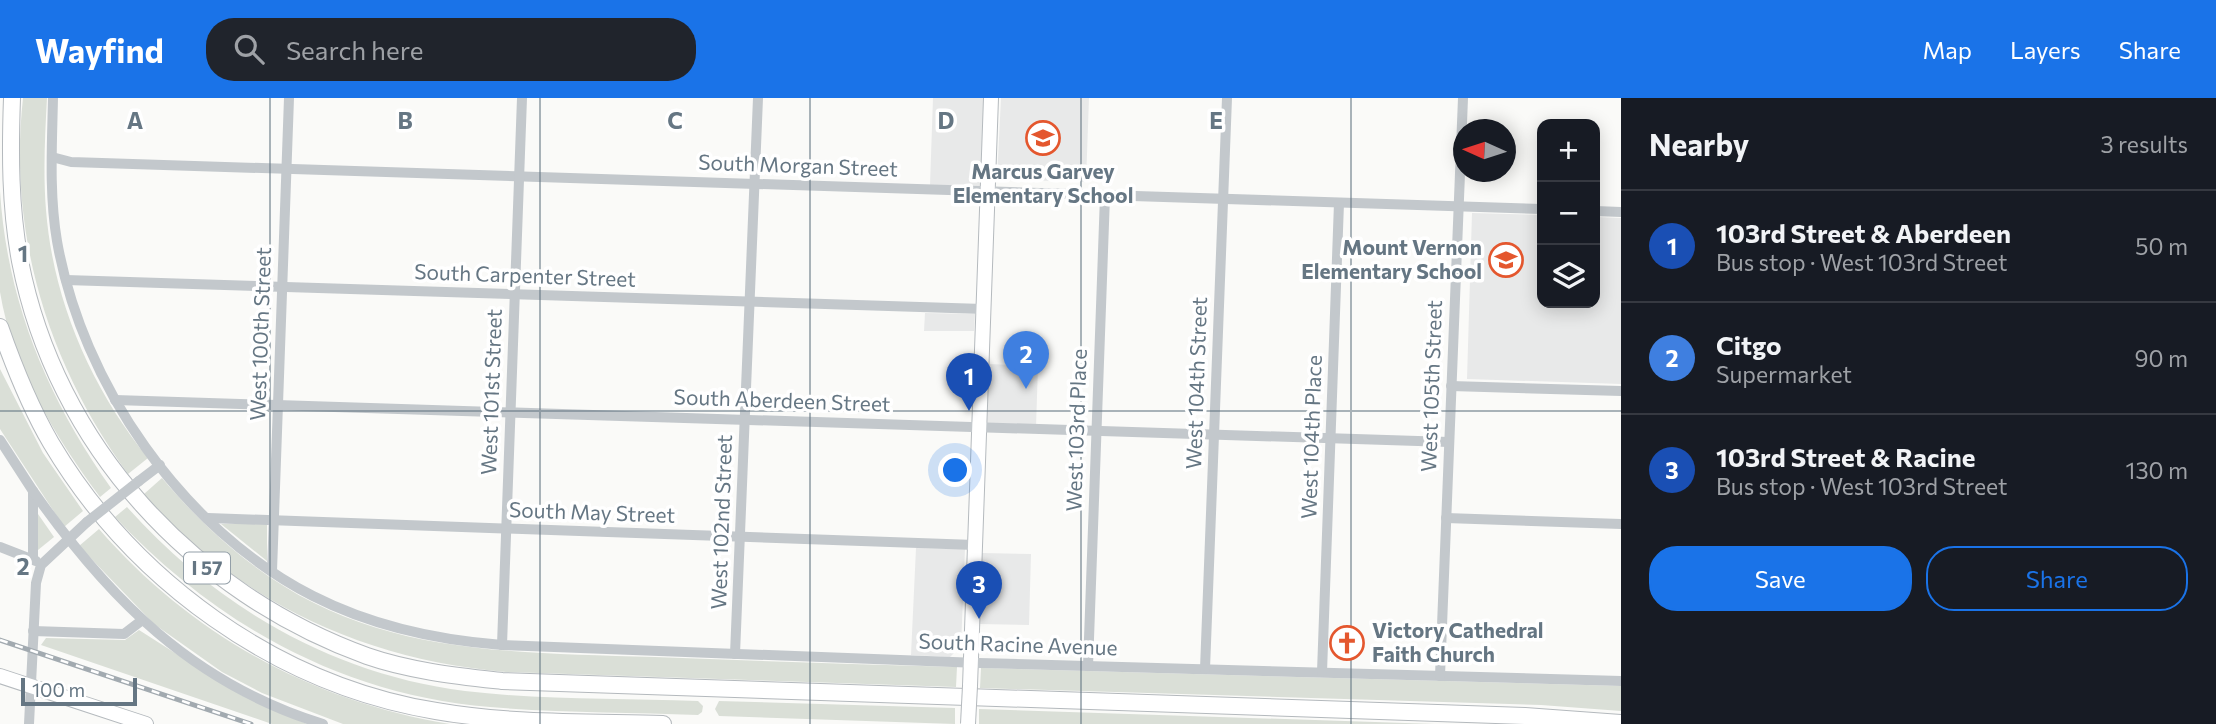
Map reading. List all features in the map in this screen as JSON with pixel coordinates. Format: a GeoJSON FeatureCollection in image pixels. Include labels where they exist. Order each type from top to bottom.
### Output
{"type":"FeatureCollection","features":[{"type":"Feature","properties":{"kind":"highway","name":"I 57"},"geometry":{"type":"LineString","coordinates":[[12,98],[12,202],[20,263],[40,336],[56,374],[96,444],[120,479],[162,528],[207,567],[273,614],[368,656],[464,677],[502,681],[1511,715],[1621,723]]}},
{"type":"Feature","properties":{"kind":"highway","name":"I 57"},"geometry":{"type":"LineString","coordinates":[[0,327],[50,442],[100,513],[171,585],[248,641],[282,660],[353,690],[435,711],[516,719],[663,724]]}},
{"type":"Feature","properties":{"kind":"main road"},"geometry":{"type":"LineString","coordinates":[[968,724],[991,98]]}},
{"type":"Feature","properties":{"kind":"main road"},"geometry":{"type":"LineString","coordinates":[[0,676],[146,724]]}},
{"type":"Feature","properties":{"kind":"street","name":"South Racine Avenue"},"geometry":{"type":"LineString","coordinates":[[53,98],[54,223],[66,280],[84,339],[114,400],[160,465],[208,518],[240,548],[312,595],[347,611],[414,632],[502,645],[970,663],[1621,681]]}},
{"type":"Feature","properties":{"kind":"street","name":"West 100th Street"},"geometry":{"type":"LineString","coordinates":[[272,571],[289,98]]}},
{"type":"Feature","properties":{"kind":"street","name":"West 101st Street"},"geometry":{"type":"LineString","coordinates":[[502,645],[522,98]]}},
{"type":"Feature","properties":{"kind":"street","name":"West 102nd Street"},"geometry":{"type":"LineString","coordinates":[[736,654],[758,98]]}},
{"type":"Feature","properties":{"kind":"street","name":"West 104th Street"},"geometry":{"type":"LineString","coordinates":[[1205,669],[1227,98]]}},
{"type":"Feature","properties":{"kind":"street","name":"West 105th Street"},"geometry":{"type":"LineString","coordinates":[[1440,676],[1462,98]]}},
{"type":"Feature","properties":{"kind":"street","name":"South Morgan Street"},"geometry":{"type":"LineString","coordinates":[[52,157],[71,162],[1537,209]]}},
{"type":"Feature","properties":{"kind":"street","name":"West 103rd Place"},"geometry":{"type":"LineString","coordinates":[[1088,666],[1105,196]]}},
{"type":"Feature","properties":{"kind":"street","name":"West 104th Place"},"geometry":{"type":"LineString","coordinates":[[1322,672],[1339,203]]}},
{"type":"Feature","properties":{"kind":"street"},"geometry":{"type":"LineString","coordinates":[[1600,211],[1621,212]]}},
{"type":"Feature","properties":{"kind":"street","name":"South Carpenter Street"},"geometry":{"type":"LineString","coordinates":[[66,280],[983,309]]}},
{"type":"Feature","properties":{"kind":"street"},"geometry":{"type":"LineString","coordinates":[[1451,386],[1621,391]]}},
{"type":"Feature","properties":{"kind":"street","name":"South Aberdeen Street"},"geometry":{"type":"LineString","coordinates":[[114,400],[1449,442]]}},
{"type":"Feature","properties":{"kind":"street"},"geometry":{"type":"LineString","coordinates":[[0,440],[66,539],[141,621],[196,664],[248,694],[323,724]]}},
{"type":"Feature","properties":{"kind":"street"},"geometry":{"type":"LineString","coordinates":[[37,561],[160,465]]}},
{"type":"Feature","properties":{"kind":"street"},"geometry":{"type":"LineString","coordinates":[[29,724],[37,561],[33,491]]}},
{"type":"Feature","properties":{"kind":"street","name":"South May Street"},"geometry":{"type":"LineString","coordinates":[[208,518],[975,545]]}},
{"type":"Feature","properties":{"kind":"street"},"geometry":{"type":"LineString","coordinates":[[1446,518],[1621,524]]}},
{"type":"Feature","properties":{"kind":"street"},"geometry":{"type":"LineString","coordinates":[[0,547],[37,561]]}},
{"type":"Feature","properties":{"kind":"street"},"geometry":{"type":"LineString","coordinates":[[33,631],[124,634],[141,621]]}},
{"type":"Feature","properties":{"kind":"shaded area"},"geometry":{"type":"Polygon","coordinates":[[[23,98],[47,98],[44,168],[46,210],[50,244],[66,310],[78,342],[109,402],[148,458],[128,474],[100,432],[76,388],[56,343],[40,296],[22,199],[20,149],[23,98]]]}},
{"type":"Feature","properties":{"kind":"shaded area"},"geometry":{"type":"Polygon","coordinates":[[[933,98],[984,98],[980,186],[930,185],[933,98]]]}},
{"type":"Feature","properties":{"kind":"shaded area","name":"Marcus Garvey Elementary School"},"geometry":{"type":"Polygon","coordinates":[[[1001,98],[1089,98],[1086,182],[997,179],[1001,98]]]}},
{"type":"Feature","properties":{"kind":"shaded area"},"geometry":{"type":"Polygon","coordinates":[[[0,191],[4,232],[21,310],[34,347],[68,419],[111,488],[100,497],[52,426],[38,400],[25,374],[6,320],[0,292],[0,191]]]}},
{"type":"Feature","properties":{"kind":"shaded area","name":"Mount Vernon Elementary School"},"geometry":{"type":"Polygon","coordinates":[[[1472,213],[1537,215],[1537,308],[1600,308],[1600,217],[1621,218],[1621,384],[1467,379],[1472,213]]]}},
{"type":"Feature","properties":{"kind":"shaded area"},"geometry":{"type":"Polygon","coordinates":[[[925,313],[975,314],[974,331],[924,331],[925,313]]]}},
{"type":"Feature","properties":{"kind":"shaded area"},"geometry":{"type":"Polygon","coordinates":[[[989,364],[1038,366],[1036,427],[987,426],[989,364]]]}},
{"type":"Feature","properties":{"kind":"shaded area"},"geometry":{"type":"Polygon","coordinates":[[[0,369],[43,453],[83,511],[64,527],[0,429],[0,369]]]}},
{"type":"Feature","properties":{"kind":"shaded area"},"geometry":{"type":"Polygon","coordinates":[[[162,478],[217,535],[271,578],[327,609],[384,630],[445,643],[510,651],[957,667],[956,687],[506,672],[403,654],[354,639],[307,619],[262,595],[220,566],[181,532],[144,494],[162,478]]]}},
{"type":"Feature","properties":{"kind":"shaded area"},"geometry":{"type":"Polygon","coordinates":[[[127,507],[161,543],[198,575],[238,604],[279,630],[368,669],[416,682],[494,694],[698,701],[703,706],[702,712],[698,715],[490,707],[435,700],[383,687],[333,670],[284,648],[195,590],[115,517],[127,507]]]}},
{"type":"Feature","properties":{"kind":"shaded area"},"geometry":{"type":"Polygon","coordinates":[[[38,514],[54,537],[38,550],[38,514]]]}},
{"type":"Feature","properties":{"kind":"shaded area"},"geometry":{"type":"Polygon","coordinates":[[[221,524],[267,524],[267,561],[221,524]]]}},
{"type":"Feature","properties":{"kind":"shaded area"},"geometry":{"type":"Polygon","coordinates":[[[99,529],[135,567],[173,601],[257,658],[350,699],[399,714],[450,724],[343,724],[262,693],[222,672],[154,624],[79,546],[99,529]]]}},
{"type":"Feature","properties":{"kind":"shaded area"},"geometry":{"type":"Polygon","coordinates":[[[916,548],[965,549],[961,646],[950,657],[911,655],[916,548]]]}},
{"type":"Feature","properties":{"kind":"shaded area"},"geometry":{"type":"Polygon","coordinates":[[[982,553],[1031,554],[1029,625],[979,624],[982,553]]]}},
{"type":"Feature","properties":{"kind":"shaded area"},"geometry":{"type":"Polygon","coordinates":[[[139,630],[241,695],[307,724],[272,724],[41,645],[46,638],[125,640],[139,630]]]}},
{"type":"Feature","properties":{"kind":"shaded area"},"geometry":{"type":"Polygon","coordinates":[[[981,668],[1621,686],[1621,711],[1541,705],[980,688],[981,668]]]}},
{"type":"Feature","properties":{"kind":"shaded area"},"geometry":{"type":"Polygon","coordinates":[[[719,701],[955,708],[955,724],[719,716],[715,709],[719,701]]]}},
{"type":"Feature","properties":{"kind":"shaded area"},"geometry":{"type":"Polygon","coordinates":[[[979,709],[1435,724],[979,724],[979,709]]]}},
{"type":"Feature","properties":{"kind":"railway"},"geometry":{"type":"LineString","coordinates":[[0,640],[251,724]]}},
{"type":"Feature","properties":{"kind":"place","name":"Marcus Garvey Elementary School"},"geometry":{"type":"Point","coordinates":[1043,138]}},
{"type":"Feature","properties":{"kind":"place","name":"Mount Vernon Elementary School"},"geometry":{"type":"Point","coordinates":[1506,260]}},
{"type":"Feature","properties":{"kind":"place","name":"Citgo"},"geometry":{"type":"Point","coordinates":[1026,389]}},
{"type":"Feature","properties":{"kind":"place","name":"103rd Street & Aberdeen"},"geometry":{"type":"Point","coordinates":[969,411]}},
{"type":"Feature","properties":{"kind":"place","name":"103rd Street & Racine"},"geometry":{"type":"Point","coordinates":[979,619]}},
{"type":"Feature","properties":{"kind":"place","name":"Victory Cathedral Faith Church"},"geometry":{"type":"Point","coordinates":[1347,643]}}]}
